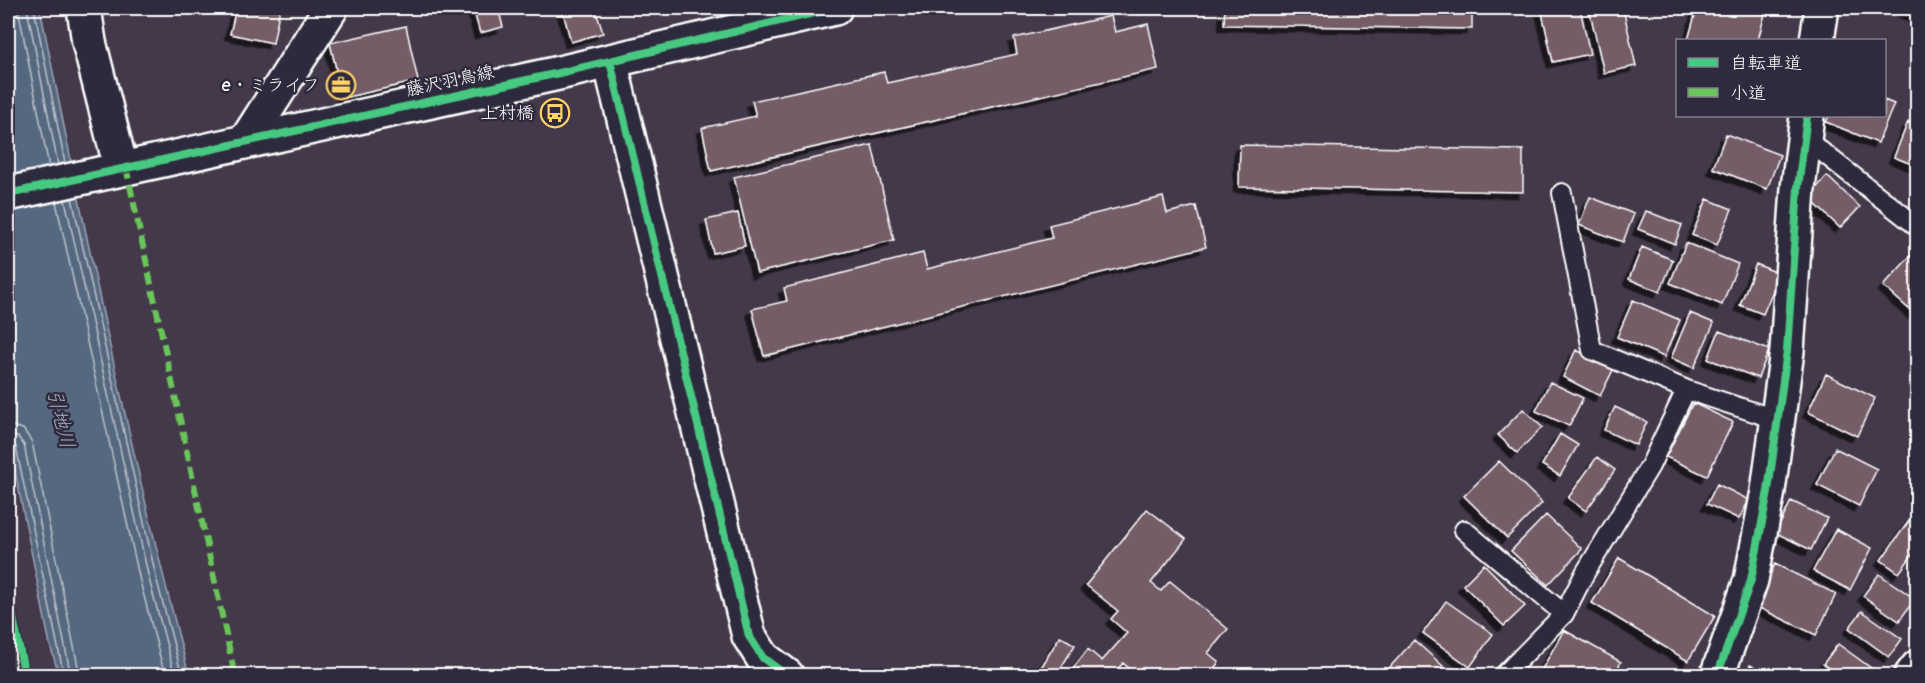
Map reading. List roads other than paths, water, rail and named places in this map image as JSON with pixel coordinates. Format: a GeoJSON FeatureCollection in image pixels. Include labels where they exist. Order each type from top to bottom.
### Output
{"type":"FeatureCollection","features":[{"type":"Feature","properties":{"kind":"street"},"geometry":{"type":"LineString","coordinates":[[84,8],[89,42],[121,168]]}},
{"type":"Feature","properties":{"kind":"street"},"geometry":{"type":"LineString","coordinates":[[246,141],[331,8]]}},
{"type":"Feature","properties":{"kind":"street","name":"藤沢羽鳥線"},"geometry":{"type":"LineString","coordinates":[[8,194],[610,61],[835,8]]}},
{"type":"Feature","properties":{"kind":"street"},"geometry":{"type":"LineString","coordinates":[[1817,39],[1822,8]]}},
{"type":"Feature","properties":{"kind":"street"},"geometry":{"type":"LineString","coordinates":[[610,61],[749,636],[763,658],[787,675]]}},
{"type":"Feature","properties":{"kind":"street"},"geometry":{"type":"LineString","coordinates":[[1717,675],[1751,580],[1768,491],[1787,351],[1805,126]]}},
{"type":"Feature","properties":{"kind":"street"},"geometry":{"type":"LineString","coordinates":[[1911,675],[1917,667]]}},
{"type":"Feature","properties":{"kind":"lane"},"geometry":{"type":"LineString","coordinates":[[1805,126],[1917,227]]}},
{"type":"Feature","properties":{"kind":"lane"},"geometry":{"type":"LineString","coordinates":[[1562,193],[1592,350],[1686,390],[1778,420]]}},
{"type":"Feature","properties":{"kind":"lane"},"geometry":{"type":"LineString","coordinates":[[1503,675],[1564,614],[1585,573],[1650,466],[1686,390]]}},
{"type":"Feature","properties":{"kind":"lane"},"geometry":{"type":"LineString","coordinates":[[1464,530],[1564,614]]}},
{"type":"Feature","properties":{"kind":"water","name":"引地川"},"geometry":{"type":"Polygon","coordinates":[[[8,8],[40,8],[91,259],[128,426],[189,675],[59,675],[50,645],[8,436],[8,8]]]}},
{"type":"Feature","properties":{"kind":"place","name":"e・ミライフ"},"geometry":{"type":"Point","coordinates":[341,85]}},
{"type":"Feature","properties":{"kind":"place","name":"上村橋"},"geometry":{"type":"Point","coordinates":[555,113]}}]}
